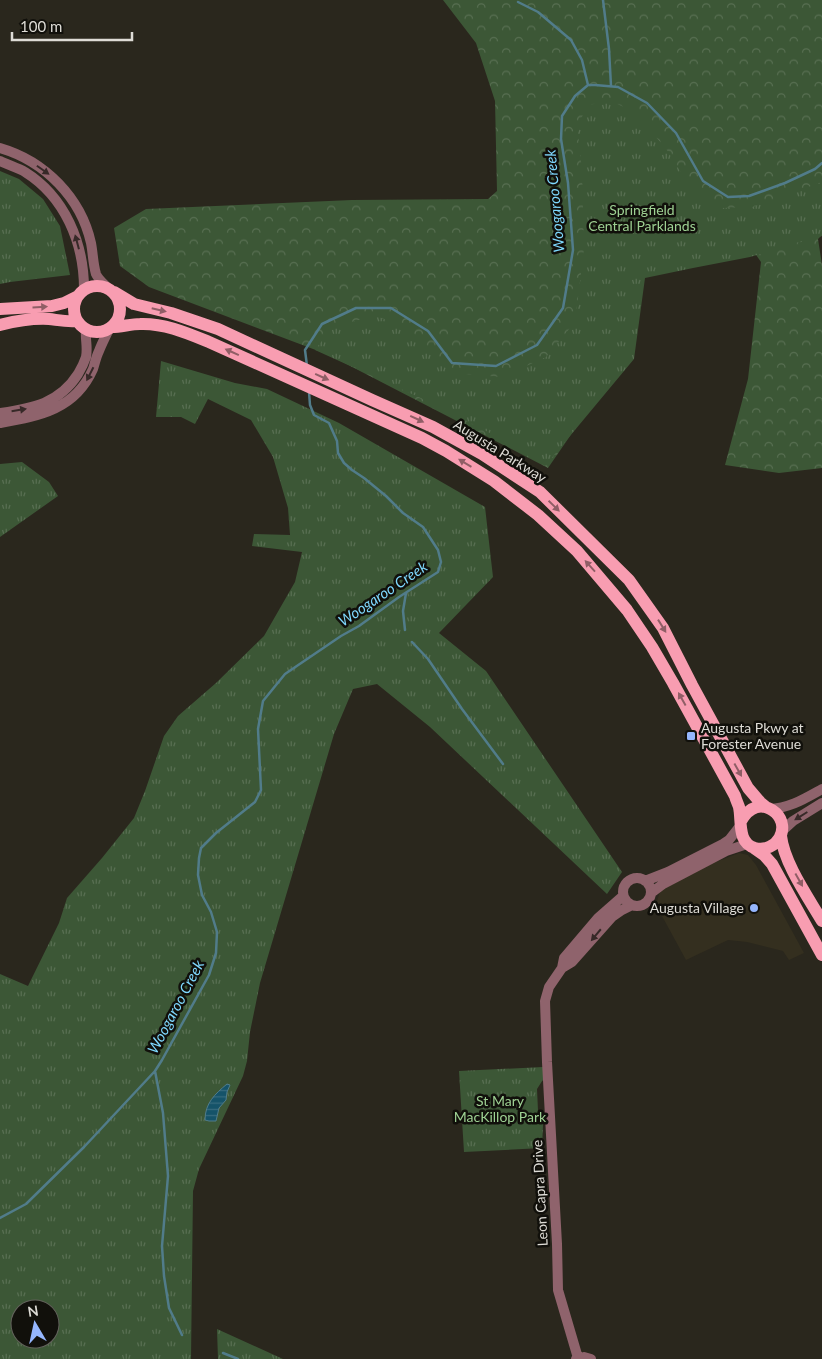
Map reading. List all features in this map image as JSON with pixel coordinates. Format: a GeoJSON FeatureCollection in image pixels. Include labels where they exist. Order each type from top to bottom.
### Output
{"type":"FeatureCollection","features":[{"type":"Feature","properties":{"kind":"main road"},"geometry":{"type":"LineString","coordinates":[[0,310],[52,306],[64,303],[96,286],[111,290],[118,298],[121,306],[118,321],[111,328],[101,332],[93,332],[81,325],[67,322],[40,319],[0,325]]}},
{"type":"Feature","properties":{"kind":"main road","name":"Augusta Parkway"},"geometry":{"type":"LineString","coordinates":[[111,290],[139,306],[171,313],[218,329],[433,427],[482,454],[540,492],[629,580],[663,628],[748,788],[767,808]]}},
{"type":"Feature","properties":{"kind":"main road"},"geometry":{"type":"LineString","coordinates":[[81,293],[75,302],[74,308],[74,315],[81,325]]}},
{"type":"Feature","properties":{"kind":"main road","name":"Augusta Parkway"},"geometry":{"type":"LineString","coordinates":[[111,328],[141,324],[166,327],[209,342],[422,438],[494,481],[538,515],[577,551],[627,610],[652,646],[735,796],[739,807],[740,824]]}},
{"type":"Feature","properties":{"kind":"main road"},"geometry":{"type":"LineString","coordinates":[[822,921],[786,858],[778,816],[767,808],[759,807],[749,811],[744,815],[740,824],[741,833],[751,846],[764,855],[772,864],[822,955]]}},
{"type":"Feature","properties":{"kind":"main road"},"geometry":{"type":"LineString","coordinates":[[751,846],[763,848],[772,846],[781,834]]}},
{"type":"Feature","properties":{"kind":"street"},"geometry":{"type":"LineString","coordinates":[[0,148],[29,160],[53,177],[72,198],[84,221],[91,242],[96,275],[111,290]]}},
{"type":"Feature","properties":{"kind":"street"},"geometry":{"type":"LineString","coordinates":[[0,161],[24,172],[46,188],[62,207],[72,226],[78,244],[84,278],[81,293]]}},
{"type":"Feature","properties":{"kind":"street"},"geometry":{"type":"LineString","coordinates":[[0,413],[28,409],[49,401],[72,383],[86,358],[87,346],[81,325]]}},
{"type":"Feature","properties":{"kind":"street"},"geometry":{"type":"LineString","coordinates":[[0,423],[51,412],[69,400],[88,379],[111,328]]}},
{"type":"Feature","properties":{"kind":"street"},"geometry":{"type":"LineString","coordinates":[[767,808],[786,807],[822,789]]}},
{"type":"Feature","properties":{"kind":"street"},"geometry":{"type":"LineString","coordinates":[[781,834],[793,821],[822,803]]}},
{"type":"Feature","properties":{"kind":"street"},"geometry":{"type":"LineString","coordinates":[[645,881],[668,872],[723,844],[729,840],[740,824]]}},
{"type":"Feature","properties":{"kind":"street"},"geometry":{"type":"LineString","coordinates":[[651,893],[645,881],[636,878],[628,881],[623,888],[623,896],[628,903],[641,906],[645,904],[651,893],[663,884],[726,851],[751,846]]}},
{"type":"Feature","properties":{"kind":"street","name":"Leon Capra Drive"},"geometry":{"type":"LineString","coordinates":[[577,1358],[558,1290],[545,1008],[546,993],[562,968],[564,958],[598,918],[623,896]]}},
{"type":"Feature","properties":{"kind":"street","name":"Leon Capra Drive"},"geometry":{"type":"LineString","coordinates":[[562,968],[572,962],[612,917],[632,905]]}},
{"type":"Feature","properties":{"kind":"street"},"geometry":{"type":"LineString","coordinates":[[577,1358],[584,1356],[591,1359]]}},
{"type":"Feature","properties":{"kind":"shaded area"},"geometry":{"type":"Polygon","coordinates":[[[739,853],[748,855],[756,865],[804,953],[789,960],[783,951],[747,942],[728,940],[686,960],[656,905],[660,891],[708,865],[739,853]]]}},
{"type":"Feature","properties":{"kind":"green space"},"geometry":{"type":"Polygon","coordinates":[[[443,0],[822,0],[822,235],[818,239],[822,265],[822,468],[779,473],[725,465],[748,379],[761,262],[745,239],[641,253],[625,356],[548,468],[329,355],[149,287],[120,266],[114,228],[146,209],[352,200],[488,199],[497,191],[495,101],[476,43],[443,0]]]}},
{"type":"Feature","properties":{"kind":"green space","name":"Springfield Central Parklands"},"geometry":{"type":"Polygon","coordinates":[[[609,100],[632,111],[665,147],[691,188],[721,208],[753,207],[822,182],[822,236],[750,257],[645,278],[634,359],[545,466],[488,432],[434,404],[315,350],[330,330],[354,321],[376,316],[398,325],[419,337],[441,366],[463,374],[502,377],[546,357],[575,322],[584,249],[582,171],[577,124],[590,105],[609,100]]]}},
{"type":"Feature","properties":{"kind":"green space"},"geometry":{"type":"Polygon","coordinates":[[[0,171],[19,179],[43,199],[60,226],[70,275],[0,284],[0,171]]]}},
{"type":"Feature","properties":{"kind":"green space"},"geometry":{"type":"Polygon","coordinates":[[[161,361],[235,383],[267,389],[339,423],[485,507],[493,577],[439,633],[486,671],[622,872],[607,894],[430,727],[377,684],[353,689],[334,734],[260,983],[243,1076],[199,1169],[193,1191],[191,1359],[0,1359],[0,974],[28,986],[59,923],[67,898],[134,818],[164,736],[178,716],[216,683],[264,636],[295,582],[302,552],[252,546],[254,534],[290,535],[288,508],[273,457],[251,420],[208,399],[195,424],[181,417],[156,417],[161,361]]]}},
{"type":"Feature","properties":{"kind":"green space"},"geometry":{"type":"Polygon","coordinates":[[[22,462],[49,482],[58,496],[0,537],[0,464],[22,462]]]}},
{"type":"Feature","properties":{"kind":"green space","name":"St Mary MacKillop Park"},"geometry":{"type":"Polygon","coordinates":[[[543,1067],[544,1078],[537,1089],[538,1111],[543,1125],[542,1148],[464,1152],[459,1071],[543,1067]]]}},
{"type":"Feature","properties":{"kind":"green space"},"geometry":{"type":"Polygon","coordinates":[[[217,1329],[283,1359],[218,1359],[217,1329]]]}},
{"type":"Feature","properties":{"kind":"water"},"geometry":{"type":"Polygon","coordinates":[[[227,1084],[230,1085],[226,1100],[219,1108],[216,1121],[205,1120],[209,1104],[215,1095],[227,1084]]]}},
{"type":"Feature","properties":{"kind":"waterway"},"geometry":{"type":"LineString","coordinates":[[603,0],[611,86]]}},
{"type":"Feature","properties":{"kind":"waterway"},"geometry":{"type":"LineString","coordinates":[[518,2],[538,12],[571,40],[582,60],[588,85]]}},
{"type":"Feature","properties":{"kind":"waterway","name":"Woogaroo Creek"},"geometry":{"type":"LineString","coordinates":[[307,366],[305,350],[322,324],[356,308],[391,308],[428,331],[452,363],[496,366],[537,345],[563,308],[573,250],[568,183],[561,139],[562,116],[575,96],[588,85],[618,87],[647,103],[676,133],[703,181],[728,197],[749,196],[785,183],[815,169],[822,163]]}},
{"type":"Feature","properties":{"kind":"waterway","name":"Woogaroo Creek"},"geometry":{"type":"LineString","coordinates":[[0,1218],[26,1204],[84,1147],[155,1071],[209,975],[216,953],[217,932],[211,912],[202,895],[198,875],[199,858],[201,848],[216,833],[255,802],[261,790],[258,729],[263,701],[285,674],[438,572],[441,562],[438,550],[423,527],[403,513],[386,496],[344,463],[338,453],[337,441],[329,423],[314,415],[310,405],[309,392]]}},
{"type":"Feature","properties":{"kind":"waterway"},"geometry":{"type":"LineString","coordinates":[[405,630],[403,611],[406,593]]}},
{"type":"Feature","properties":{"kind":"waterway"},"geometry":{"type":"LineString","coordinates":[[412,642],[428,659],[503,764]]}},
{"type":"Feature","properties":{"kind":"waterway"},"geometry":{"type":"LineString","coordinates":[[155,1071],[163,1113],[168,1176],[162,1246],[164,1276],[169,1308],[182,1335]]}},
{"type":"Feature","properties":{"kind":"waterway"},"geometry":{"type":"LineString","coordinates":[[223,1353],[238,1359]]}},
{"type":"Feature","properties":{"kind":"place","name":"Augusta Pkwy at Forester Avenue"},"geometry":{"type":"Point","coordinates":[691,736]}},
{"type":"Feature","properties":{"kind":"place","name":"Augusta Village"},"geometry":{"type":"Point","coordinates":[754,908]}}]}
